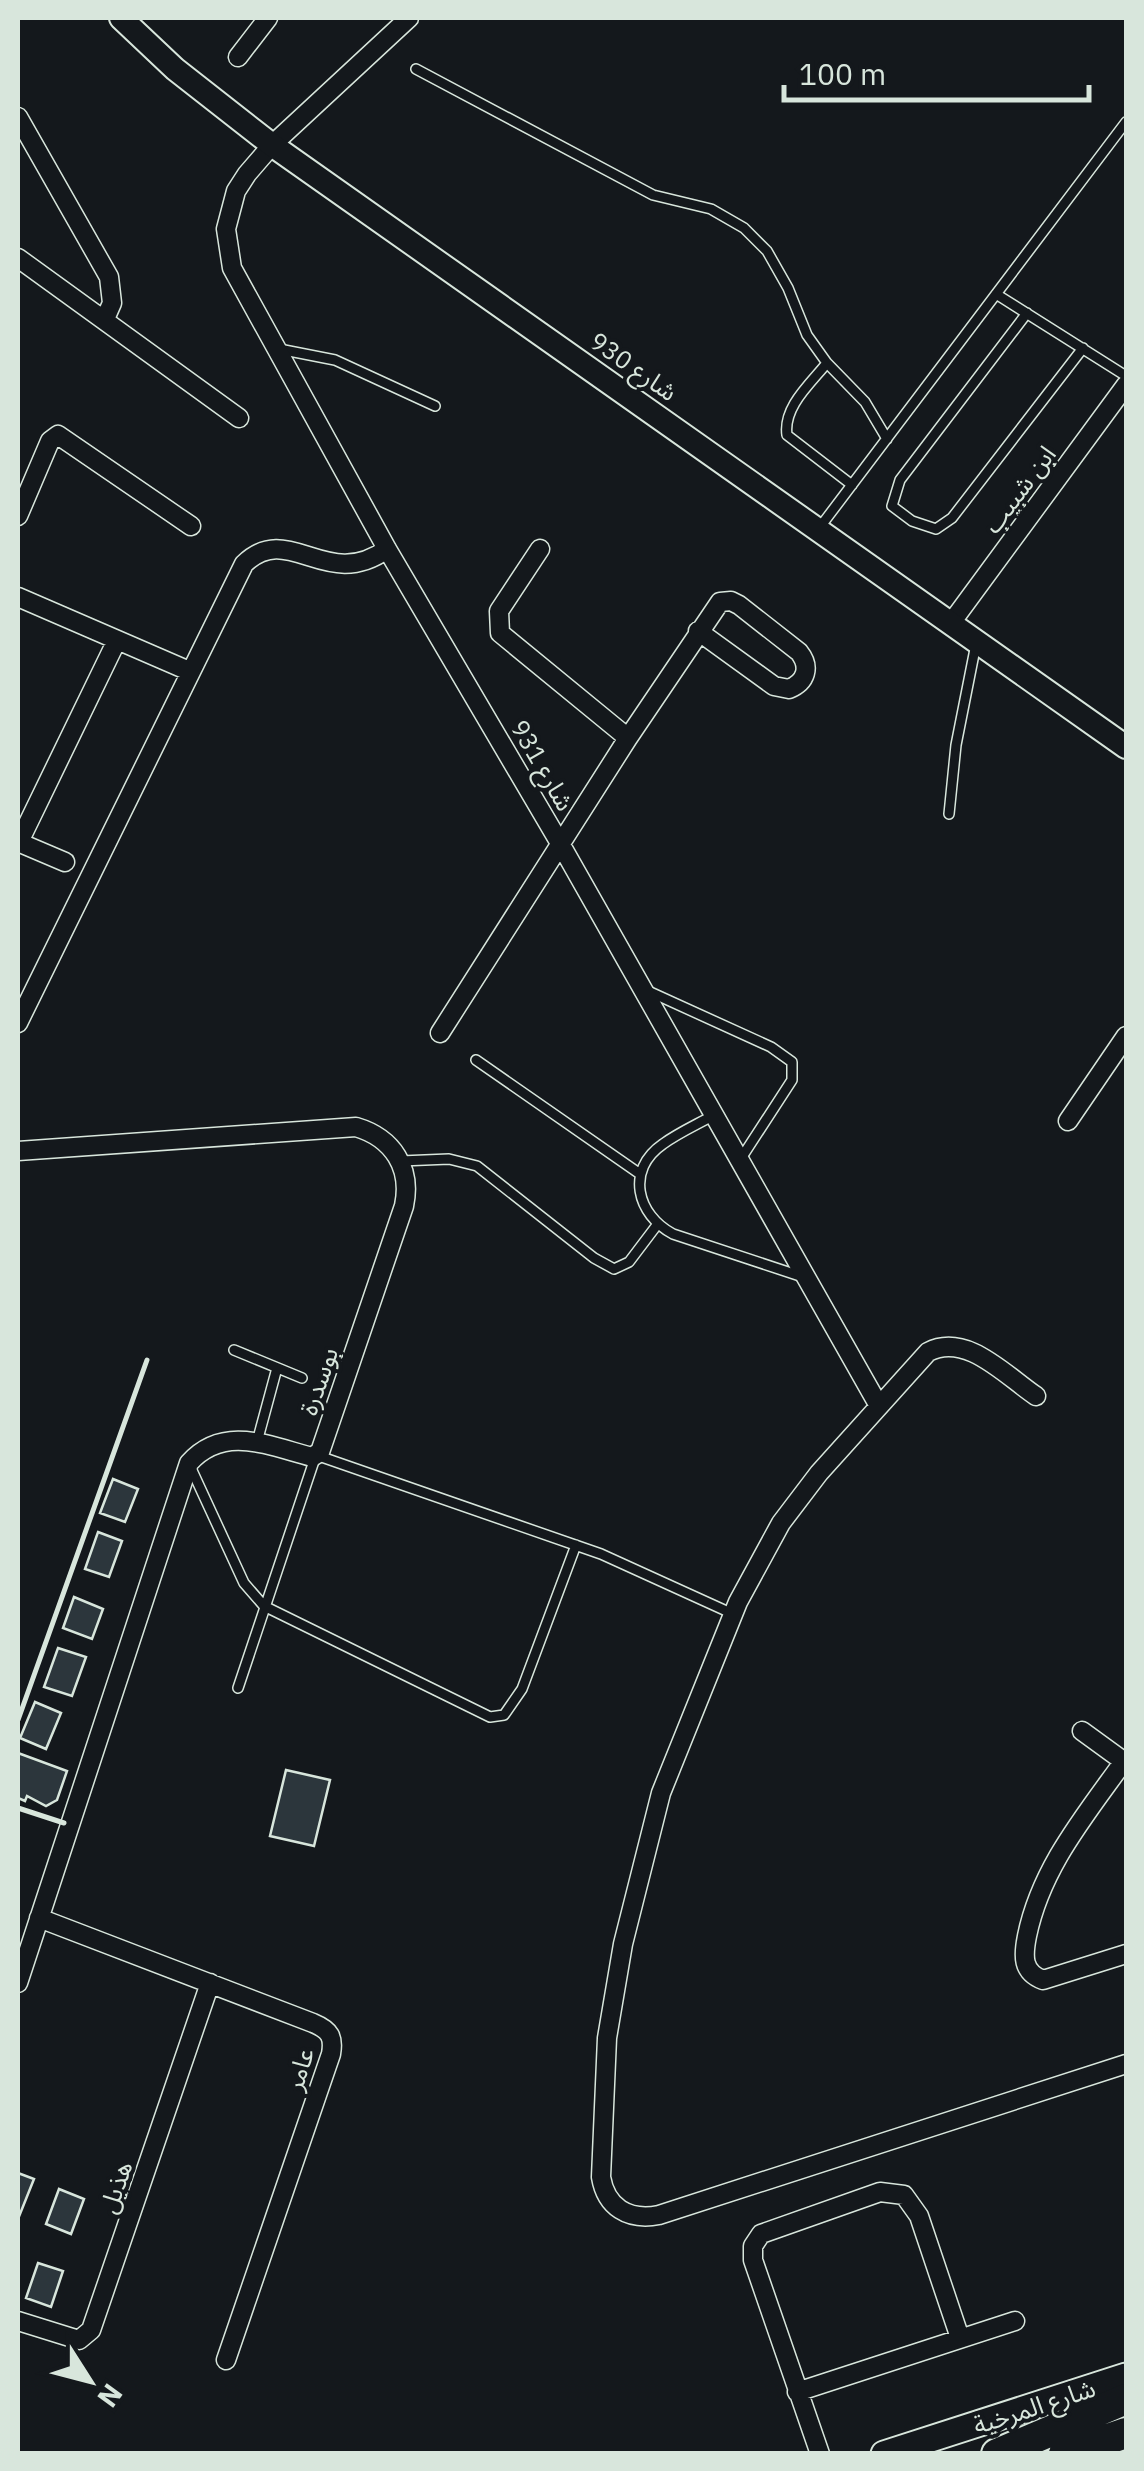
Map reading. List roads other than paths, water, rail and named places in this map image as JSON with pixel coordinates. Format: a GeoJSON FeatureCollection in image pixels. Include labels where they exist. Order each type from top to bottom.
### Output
{"type":"FeatureCollection","features":[{"type":"Feature","properties":{"kind":"highway"},"geometry":{"type":"LineString","coordinates":[[996,2454],[1126,2400]]}},
{"type":"Feature","properties":{"kind":"highway"},"geometry":{"type":"LineString","coordinates":[[1064,2454],[1126,2433]]}},
{"type":"Feature","properties":{"kind":"main road","name":"شارع المرخية"},"geometry":{"type":"LineString","coordinates":[[884,2454],[1126,2376]]}},
{"type":"Feature","properties":{"kind":"street","name":"شارع 930"},"geometry":{"type":"LineString","coordinates":[[120,18],[175,69],[272,145],[1126,747]]}},
{"type":"Feature","properties":{"kind":"street"},"geometry":{"type":"LineString","coordinates":[[238,57],[268,18]]}},
{"type":"Feature","properties":{"kind":"street","name":"شارع 931"},"geometry":{"type":"LineString","coordinates":[[410,18],[272,145],[236,191],[226,229],[232,268],[387,549],[561,844],[880,1406]]}},
{"type":"Feature","properties":{"kind":"street"},"geometry":{"type":"LineString","coordinates":[[18,117],[109,276],[112,303],[105,318]]}},
{"type":"Feature","properties":{"kind":"street"},"geometry":{"type":"LineString","coordinates":[[18,258],[239,418]]}},
{"type":"Feature","properties":{"kind":"street","name":"ابن شبيب"},"geometry":{"type":"LineString","coordinates":[[951,623],[1126,385]]}},
{"type":"Feature","properties":{"kind":"street"},"geometry":{"type":"LineString","coordinates":[[18,516],[50,441],[58,435],[191,526]]}},
{"type":"Feature","properties":{"kind":"street"},"geometry":{"type":"LineString","coordinates":[[18,1023],[244,564],[251,557],[277,548],[352,566],[387,549]]}},
{"type":"Feature","properties":{"kind":"street"},"geometry":{"type":"LineString","coordinates":[[540,549],[498,612],[500,633],[628,738]]}},
{"type":"Feature","properties":{"kind":"street"},"geometry":{"type":"LineString","coordinates":[[18,597],[189,671]]}},
{"type":"Feature","properties":{"kind":"street"},"geometry":{"type":"LineString","coordinates":[[440,1033],[628,738],[698,631],[720,602],[731,601],[800,652],[806,674],[789,689],[774,686],[698,631]]}},
{"type":"Feature","properties":{"kind":"street"},"geometry":{"type":"LineString","coordinates":[[65,862],[18,842],[117,640]]}},
{"type":"Feature","properties":{"kind":"street"},"geometry":{"type":"LineString","coordinates":[[1068,1121],[1126,1036]]}},
{"type":"Feature","properties":{"kind":"street"},"geometry":{"type":"LineString","coordinates":[[18,1151],[356,1126],[378,1136],[401,1161]]}},
{"type":"Feature","properties":{"kind":"street","name":"بوسدرة"},"geometry":{"type":"LineString","coordinates":[[189,1463],[214,1444],[236,1439],[316,1455],[404,1206],[407,1184],[401,1161]]}},
{"type":"Feature","properties":{"kind":"street"},"geometry":{"type":"LineString","coordinates":[[1036,1396],[966,1348],[946,1345],[921,1358],[819,1473],[781,1522],[750,1577],[656,1807],[623,1944],[606,2038],[600,2176],[610,2202],[632,2216],[658,2215],[1126,2064]]}},
{"type":"Feature","properties":{"kind":"street"},"geometry":{"type":"LineString","coordinates":[[18,1984],[189,1463]]}},
{"type":"Feature","properties":{"kind":"street"},"geometry":{"type":"LineString","coordinates":[[1082,1731],[1125,1762],[1046,1876],[1033,1906],[1024,1956],[1026,1968],[1033,1977],[1043,1980],[1126,1954]]}},
{"type":"Feature","properties":{"kind":"street","name":"عامر"},"geometry":{"type":"LineString","coordinates":[[39,1918],[324,2028],[333,2041],[226,2360]]}},
{"type":"Feature","properties":{"kind":"street","name":"هذيل"},"geometry":{"type":"LineString","coordinates":[[18,2321],[80,2340],[91,2330],[210,1983]]}},
{"type":"Feature","properties":{"kind":"street"},"geometry":{"type":"LineString","coordinates":[[820,2454],[756,2268],[754,2246],[768,2231],[880,2192],[897,2192],[915,2207],[960,2338]]}},
{"type":"Feature","properties":{"kind":"street"},"geometry":{"type":"LineString","coordinates":[[797,2392],[1015,2321]]}},
{"type":"Feature","properties":{"kind":"lane"},"geometry":{"type":"LineString","coordinates":[[416,70],[653,195],[710,209],[744,228],[767,251],[788,288],[806,335],[865,402],[887,440]]}},
{"type":"Feature","properties":{"kind":"lane"},"geometry":{"type":"LineString","coordinates":[[818,530],[1126,122]]}},
{"type":"Feature","properties":{"kind":"lane"},"geometry":{"type":"LineString","coordinates":[[996,294],[1126,376]]}},
{"type":"Feature","properties":{"kind":"lane"},"geometry":{"type":"LineString","coordinates":[[1027,313],[900,480],[892,506],[912,521],[936,529],[952,518],[1083,348]]}},
{"type":"Feature","properties":{"kind":"lane"},"geometry":{"type":"LineString","coordinates":[[276,349],[335,360],[435,406]]}},
{"type":"Feature","properties":{"kind":"lane"},"geometry":{"type":"LineString","coordinates":[[827,363],[792,406],[785,424],[787,435],[852,485]]}},
{"type":"Feature","properties":{"kind":"lane"},"geometry":{"type":"LineString","coordinates":[[949,814],[956,745],[977,642]]}},
{"type":"Feature","properties":{"kind":"lane"},"geometry":{"type":"LineString","coordinates":[[641,988],[771,1047],[792,1062],[792,1080],[739,1162]]}},
{"type":"Feature","properties":{"kind":"lane"},"geometry":{"type":"LineString","coordinates":[[476,1060],[640,1174]]}},
{"type":"Feature","properties":{"kind":"lane"},"geometry":{"type":"LineString","coordinates":[[712,1116],[662,1144],[648,1157],[640,1174],[639,1193],[645,1210],[656,1225],[674,1234],[804,1277]]}},
{"type":"Feature","properties":{"kind":"lane"},"geometry":{"type":"LineString","coordinates":[[401,1161],[449,1158],[477,1166],[614,1270],[628,1262],[656,1225]]}},
{"type":"Feature","properties":{"kind":"lane"},"geometry":{"type":"LineString","coordinates":[[234,1350],[302,1378]]}},
{"type":"Feature","properties":{"kind":"lane"},"geometry":{"type":"LineString","coordinates":[[257,1442],[277,1368]]}},
{"type":"Feature","properties":{"kind":"lane"},"geometry":{"type":"LineString","coordinates":[[238,1688],[316,1455],[576,1545],[734,1614]]}},
{"type":"Feature","properties":{"kind":"lane"},"geometry":{"type":"LineString","coordinates":[[189,1463],[244,1583],[264,1606],[490,1717],[504,1715],[522,1689],[576,1545]]}}]}
